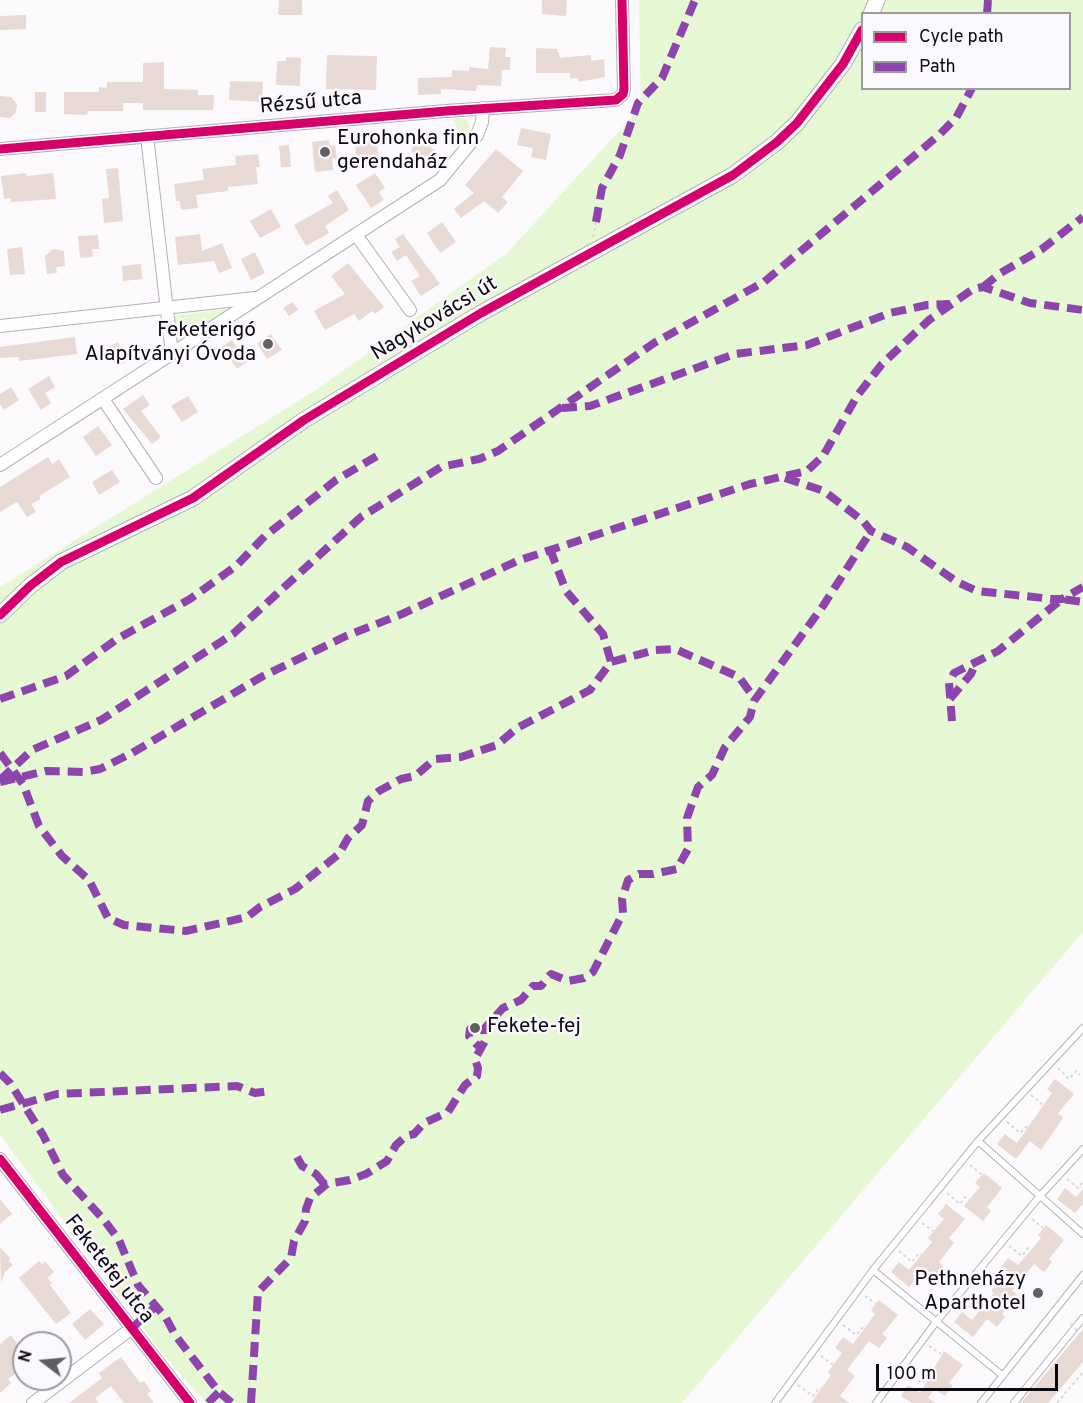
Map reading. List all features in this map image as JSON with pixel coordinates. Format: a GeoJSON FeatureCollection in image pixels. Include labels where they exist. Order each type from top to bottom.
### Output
{"type":"FeatureCollection","features":[{"type":"Feature","properties":{"kind":"street","name":"Rézsű utca"},"geometry":{"type":"LineString","coordinates":[[0,149],[483,108],[616,100],[623,94],[622,0]]}},
{"type":"Feature","properties":{"kind":"street","name":"Nagykovácsi út"},"geometry":{"type":"LineString","coordinates":[[0,615],[30,586],[61,562],[193,498],[304,420],[481,312],[733,175],[763,153],[797,123],[843,64],[861,32]]}},
{"type":"Feature","properties":{"kind":"street"},"geometry":{"type":"LineString","coordinates":[[0,465],[357,236],[440,180],[477,135],[482,122],[483,108]]}},
{"type":"Feature","properties":{"kind":"street"},"geometry":{"type":"LineString","coordinates":[[147,136],[172,354]]}},
{"type":"Feature","properties":{"kind":"street"},"geometry":{"type":"LineString","coordinates":[[357,236],[410,310]]}},
{"type":"Feature","properties":{"kind":"street"},"geometry":{"type":"LineString","coordinates":[[0,326],[259,297]]}},
{"type":"Feature","properties":{"kind":"street"},"geometry":{"type":"LineString","coordinates":[[103,399],[156,478]]}},
{"type":"Feature","properties":{"kind":"street","name":"Feketefej utca"},"geometry":{"type":"LineString","coordinates":[[0,1159],[190,1403]]}},
{"type":"Feature","properties":{"kind":"street"},"geometry":{"type":"LineString","coordinates":[[33,1403],[132,1328]]}},
{"type":"Feature","properties":{"kind":"lane"},"geometry":{"type":"LineString","coordinates":[[775,1403],[873,1270],[963,1159],[1083,1028]]}},
{"type":"Feature","properties":{"kind":"lane"},"geometry":{"type":"LineString","coordinates":[[978,1141],[1083,1234]]}},
{"type":"Feature","properties":{"kind":"lane"},"geometry":{"type":"LineString","coordinates":[[876,1403],[979,1269],[1025,1213],[1083,1149]]}},
{"type":"Feature","properties":{"kind":"lane"},"geometry":{"type":"LineString","coordinates":[[873,1270],[1002,1375]]}},
{"type":"Feature","properties":{"kind":"lane"},"geometry":{"type":"LineString","coordinates":[[981,1403],[1083,1276]]}},
{"type":"Feature","properties":{"kind":"lane"},"geometry":{"type":"LineString","coordinates":[[1014,1403],[1083,1318]]}},
{"type":"Feature","properties":{"kind":"path"},"geometry":{"type":"LineString","coordinates":[[1052,1062],[1069,1079]]}},
{"type":"Feature","properties":{"kind":"path"},"geometry":{"type":"LineString","coordinates":[[1066,1082],[1076,1071],[1080,1075]]}},
{"type":"Feature","properties":{"kind":"path"},"geometry":{"type":"LineString","coordinates":[[1025,1090],[1043,1105]]}},
{"type":"Feature","properties":{"kind":"path"},"geometry":{"type":"LineString","coordinates":[[1001,1116],[1020,1133]]}},
{"type":"Feature","properties":{"kind":"path"},"geometry":{"type":"LineString","coordinates":[[1017,1137],[1026,1127],[1028,1129]]}},
{"type":"Feature","properties":{"kind":"path"},"geometry":{"type":"LineString","coordinates":[[963,1159],[982,1175]]}},
{"type":"Feature","properties":{"kind":"path"},"geometry":{"type":"LineString","coordinates":[[1060,1174],[1077,1189],[1083,1182]]}},
{"type":"Feature","properties":{"kind":"path"},"geometry":{"type":"LineString","coordinates":[[940,1188],[960,1204]]}},
{"type":"Feature","properties":{"kind":"path"},"geometry":{"type":"LineString","coordinates":[[956,1207],[965,1197],[969,1200]]}},
{"type":"Feature","properties":{"kind":"path"},"geometry":{"type":"LineString","coordinates":[[1025,1213],[1043,1228]]}},
{"type":"Feature","properties":{"kind":"path"},"geometry":{"type":"LineString","coordinates":[[916,1218],[933,1232]]}},
{"type":"Feature","properties":{"kind":"path"},"geometry":{"type":"LineString","coordinates":[[1002,1241],[1020,1257],[1028,1248],[1031,1250]]}},
{"type":"Feature","properties":{"kind":"path"},"geometry":{"type":"LineString","coordinates":[[893,1246],[911,1263],[919,1253],[921,1255]]}},
{"type":"Feature","properties":{"kind":"path"},"geometry":{"type":"LineString","coordinates":[[979,1269],[997,1284]]}},
{"type":"Feature","properties":{"kind":"path"},"geometry":{"type":"LineString","coordinates":[[858,1291],[876,1304]]}},
{"type":"Feature","properties":{"kind":"path"},"geometry":{"type":"LineString","coordinates":[[957,1296],[975,1313],[982,1304],[984,1306]]}},
{"type":"Feature","properties":{"kind":"path"},"geometry":{"type":"LineString","coordinates":[[836,1320],[855,1337],[864,1328]]}},
{"type":"Feature","properties":{"kind":"path"},"geometry":{"type":"LineString","coordinates":[[1071,1324],[1079,1333]]}},
{"type":"Feature","properties":{"kind":"path"},"geometry":{"type":"LineString","coordinates":[[922,1341],[941,1354]]}},
{"type":"Feature","properties":{"kind":"path"},"geometry":{"type":"LineString","coordinates":[[813,1350],[833,1365]]}},
{"type":"Feature","properties":{"kind":"path"},"geometry":{"type":"LineString","coordinates":[[901,1369],[921,1385],[928,1375],[930,1376]]}},
{"type":"Feature","properties":{"kind":"path"},"geometry":{"type":"LineString","coordinates":[[1057,1403],[1083,1372]]}},
{"type":"Feature","properties":{"kind":"path"},"geometry":{"type":"LineString","coordinates":[[790,1380],[812,1398],[819,1388],[822,1389]]}},
{"type":"Feature","properties":{"kind":"green space"},"geometry":{"type":"Polygon","coordinates":[[[639,0],[1083,0],[1083,932],[682,1403],[206,1403],[162,1353],[0,1135],[0,587],[316,390],[507,253],[641,107],[639,0]]]}},
{"type":"Feature","properties":{"kind":"green space"},"geometry":{"type":"Polygon","coordinates":[[[452,117],[467,120],[470,126],[463,140],[452,117]]]}},
{"type":"Feature","properties":{"kind":"green space"},"geometry":{"type":"Polygon","coordinates":[[[227,309],[227,313],[176,345],[172,316],[227,309]]]}},
{"type":"Feature","properties":{"kind":"building"},"geometry":{"type":"Polygon","coordinates":[[[279,0],[302,0],[302,15],[278,15],[279,0]]]}},
{"type":"Feature","properties":{"kind":"building"},"geometry":{"type":"Polygon","coordinates":[[[542,0],[567,0],[566,16],[542,14],[542,0]]]}},
{"type":"Feature","properties":{"kind":"building"},"geometry":{"type":"Polygon","coordinates":[[[26,15],[26,29],[0,30],[0,16],[26,15]]]}},
{"type":"Feature","properties":{"kind":"building"},"geometry":{"type":"Polygon","coordinates":[[[490,47],[506,48],[505,57],[510,57],[510,70],[502,70],[501,86],[477,85],[476,91],[441,89],[441,94],[418,95],[418,78],[452,77],[452,70],[469,71],[469,67],[488,69],[490,47]]]}},
{"type":"Feature","properties":{"kind":"building"},"geometry":{"type":"Polygon","coordinates":[[[536,48],[557,49],[560,58],[591,55],[591,61],[604,59],[605,77],[578,82],[578,78],[570,79],[570,73],[536,73],[536,48]]]}},
{"type":"Feature","properties":{"kind":"building"},"geometry":{"type":"Polygon","coordinates":[[[327,55],[377,56],[376,90],[326,89],[327,55]]]}},
{"type":"Feature","properties":{"kind":"building"},"geometry":{"type":"Polygon","coordinates":[[[286,57],[301,58],[300,86],[276,85],[277,61],[286,61],[286,57]]]}},
{"type":"Feature","properties":{"kind":"building"},"geometry":{"type":"Polygon","coordinates":[[[164,62],[164,89],[198,90],[198,95],[214,95],[213,110],[143,110],[143,103],[123,103],[123,111],[88,111],[87,115],[64,114],[64,92],[99,92],[99,87],[107,88],[107,82],[143,82],[143,63],[164,62]]]}},
{"type":"Feature","properties":{"kind":"building"},"geometry":{"type":"Polygon","coordinates":[[[230,81],[263,82],[262,102],[229,100],[230,81]]]}},
{"type":"Feature","properties":{"kind":"building"},"geometry":{"type":"Polygon","coordinates":[[[35,92],[46,92],[46,112],[35,112],[35,92]]]}},
{"type":"Feature","properties":{"kind":"building"},"geometry":{"type":"Polygon","coordinates":[[[0,96],[11,97],[17,104],[16,112],[10,118],[0,117],[0,96]]]}},
{"type":"Feature","properties":{"kind":"building"},"geometry":{"type":"Polygon","coordinates":[[[417,128],[429,133],[427,139],[431,143],[431,148],[437,151],[433,163],[411,152],[417,128]]]}},
{"type":"Feature","properties":{"kind":"building"},"geometry":{"type":"Polygon","coordinates":[[[521,128],[551,134],[546,160],[531,157],[533,148],[517,145],[521,128]]]}},
{"type":"Feature","properties":{"kind":"building","name":"Eurohonka finn gerendaház"},"geometry":{"type":"Polygon","coordinates":[[[329,140],[330,146],[335,146],[337,158],[332,159],[333,170],[315,172],[312,142],[329,140]]]}},
{"type":"Feature","properties":{"kind":"building"},"geometry":{"type":"Polygon","coordinates":[[[377,141],[379,166],[353,168],[352,156],[356,156],[355,142],[377,141]]]}},
{"type":"Feature","properties":{"kind":"building"},"geometry":{"type":"Polygon","coordinates":[[[289,145],[291,167],[281,167],[279,146],[289,145]]]}},
{"type":"Feature","properties":{"kind":"building"},"geometry":{"type":"Polygon","coordinates":[[[496,149],[523,171],[502,197],[508,202],[498,213],[484,201],[461,218],[454,209],[474,193],[465,185],[496,149]]]}},
{"type":"Feature","properties":{"kind":"building"},"geometry":{"type":"Polygon","coordinates":[[[258,154],[260,167],[256,167],[258,184],[228,187],[228,191],[196,195],[198,208],[181,210],[180,201],[176,201],[174,184],[204,180],[202,169],[236,165],[235,156],[258,154]]]}},
{"type":"Feature","properties":{"kind":"building"},"geometry":{"type":"Polygon","coordinates":[[[118,168],[123,221],[104,223],[102,199],[109,198],[106,169],[118,168]]]}},
{"type":"Feature","properties":{"kind":"building"},"geometry":{"type":"Polygon","coordinates":[[[26,173],[27,176],[53,173],[56,199],[11,202],[11,198],[4,199],[1,176],[26,173]]]}},
{"type":"Feature","properties":{"kind":"building"},"geometry":{"type":"Polygon","coordinates":[[[375,173],[385,188],[379,192],[384,200],[371,208],[356,185],[375,173]]]}},
{"type":"Feature","properties":{"kind":"building"},"geometry":{"type":"Polygon","coordinates":[[[337,190],[349,210],[325,226],[329,233],[306,246],[294,225],[333,203],[328,196],[337,190]]]}},
{"type":"Feature","properties":{"kind":"building"},"geometry":{"type":"Polygon","coordinates":[[[271,209],[281,227],[260,238],[250,221],[271,209]]]}},
{"type":"Feature","properties":{"kind":"building"},"geometry":{"type":"Polygon","coordinates":[[[442,222],[456,242],[440,253],[427,233],[442,222]]]}},
{"type":"Feature","properties":{"kind":"building"},"geometry":{"type":"Polygon","coordinates":[[[200,234],[202,251],[222,243],[232,268],[219,273],[214,261],[178,265],[175,237],[200,234]]]}},
{"type":"Feature","properties":{"kind":"building"},"geometry":{"type":"Polygon","coordinates":[[[403,234],[440,284],[421,296],[411,281],[420,276],[406,255],[397,261],[391,252],[400,247],[395,239],[403,234]]]}},
{"type":"Feature","properties":{"kind":"building"},"geometry":{"type":"Polygon","coordinates":[[[98,235],[99,249],[92,249],[93,257],[80,258],[78,236],[98,235]]]}},
{"type":"Feature","properties":{"kind":"building"},"geometry":{"type":"Polygon","coordinates":[[[22,247],[25,274],[10,275],[7,249],[22,247]]]}},
{"type":"Feature","properties":{"kind":"building"},"geometry":{"type":"Polygon","coordinates":[[[53,249],[64,251],[65,266],[56,267],[57,273],[47,274],[45,256],[53,249]]]}},
{"type":"Feature","properties":{"kind":"building"},"geometry":{"type":"Polygon","coordinates":[[[255,252],[265,273],[251,280],[241,259],[255,252]]]}},
{"type":"Feature","properties":{"kind":"building"},"geometry":{"type":"Polygon","coordinates":[[[348,263],[384,307],[375,314],[372,311],[359,321],[354,314],[325,330],[314,311],[345,294],[331,276],[348,263]]]}},
{"type":"Feature","properties":{"kind":"building"},"geometry":{"type":"Polygon","coordinates":[[[141,264],[142,279],[123,281],[122,266],[141,264]]]}},
{"type":"Feature","properties":{"kind":"building"},"geometry":{"type":"Polygon","coordinates":[[[293,302],[298,310],[289,316],[283,308],[293,302]]]}},
{"type":"Feature","properties":{"kind":"building"},"geometry":{"type":"Polygon","coordinates":[[[271,334],[282,350],[267,359],[257,343],[271,334]]]}},
{"type":"Feature","properties":{"kind":"building"},"geometry":{"type":"Polygon","coordinates":[[[75,337],[77,354],[19,361],[19,357],[0,358],[0,347],[75,337]]]}},
{"type":"Feature","properties":{"kind":"building"},"geometry":{"type":"Polygon","coordinates":[[[232,340],[247,362],[237,369],[222,347],[232,340]]]}},
{"type":"Feature","properties":{"kind":"building"},"geometry":{"type":"Polygon","coordinates":[[[118,342],[122,350],[125,348],[131,359],[117,367],[104,349],[118,342]]]}},
{"type":"Feature","properties":{"kind":"building"},"geometry":{"type":"Polygon","coordinates":[[[49,376],[55,387],[45,393],[51,403],[41,410],[28,389],[49,376]]]}},
{"type":"Feature","properties":{"kind":"building"},"geometry":{"type":"Polygon","coordinates":[[[11,387],[19,400],[4,410],[0,404],[0,394],[11,387]]]}},
{"type":"Feature","properties":{"kind":"building"},"geometry":{"type":"Polygon","coordinates":[[[143,395],[150,405],[141,411],[161,437],[152,444],[123,409],[143,395]]]}},
{"type":"Feature","properties":{"kind":"building"},"geometry":{"type":"Polygon","coordinates":[[[188,396],[198,412],[182,422],[171,406],[188,396]]]}},
{"type":"Feature","properties":{"kind":"building"},"geometry":{"type":"Polygon","coordinates":[[[98,426],[112,445],[96,456],[83,437],[98,426]]]}},
{"type":"Feature","properties":{"kind":"building"},"geometry":{"type":"Polygon","coordinates":[[[48,457],[52,464],[59,459],[70,477],[39,496],[41,499],[31,504],[36,512],[27,517],[17,502],[0,512],[0,487],[48,457]]]}},
{"type":"Feature","properties":{"kind":"building"},"geometry":{"type":"Polygon","coordinates":[[[112,470],[120,482],[99,495],[92,482],[112,470]]]}},
{"type":"Feature","properties":{"kind":"building"},"geometry":{"type":"Polygon","coordinates":[[[1055,1079],[1074,1094],[1058,1113],[1063,1118],[1041,1150],[1030,1141],[1016,1159],[997,1144],[1005,1134],[1017,1143],[1052,1093],[1047,1089],[1055,1079]]]}},
{"type":"Feature","properties":{"kind":"building"},"geometry":{"type":"Polygon","coordinates":[[[984,1173],[1002,1188],[987,1207],[991,1211],[983,1221],[964,1206],[980,1187],[975,1183],[984,1173]]]}},
{"type":"Feature","properties":{"kind":"building"},"geometry":{"type":"Polygon","coordinates":[[[1065,1188],[1076,1197],[1083,1189],[1083,1204],[1075,1213],[1057,1199],[1065,1188]]]}},
{"type":"Feature","properties":{"kind":"building"},"geometry":{"type":"Polygon","coordinates":[[[0,1199],[12,1214],[0,1224],[0,1199]]]}},
{"type":"Feature","properties":{"kind":"building"},"geometry":{"type":"Polygon","coordinates":[[[946,1204],[965,1219],[949,1238],[954,1243],[939,1262],[943,1266],[935,1276],[925,1268],[909,1287],[891,1272],[899,1262],[909,1270],[932,1242],[928,1238],[944,1219],[938,1214],[946,1204]]]}},
{"type":"Feature","properties":{"kind":"building"},"geometry":{"type":"Polygon","coordinates":[[[1046,1225],[1064,1240],[1049,1259],[1052,1262],[1044,1272],[1034,1264],[1012,1291],[1018,1295],[1002,1314],[1005,1317],[997,1327],[987,1319],[973,1337],[954,1322],[962,1312],[972,1320],[994,1293],[991,1291],[1006,1272],[1000,1268],[1008,1258],[1018,1265],[1041,1238],[1038,1235],[1046,1225]]]}},
{"type":"Feature","properties":{"kind":"building"},"geometry":{"type":"Polygon","coordinates":[[[0,1247],[13,1265],[5,1272],[1,1283],[0,1247]]]}},
{"type":"Feature","properties":{"kind":"building"},"geometry":{"type":"Polygon","coordinates":[[[39,1261],[42,1264],[45,1261],[54,1272],[47,1278],[71,1313],[56,1324],[19,1278],[39,1261]]]}},
{"type":"Feature","properties":{"kind":"building"},"geometry":{"type":"Polygon","coordinates":[[[879,1300],[898,1315],[882,1334],[887,1338],[879,1348],[869,1341],[847,1370],[855,1376],[840,1396],[850,1403],[811,1403],[831,1375],[828,1372],[842,1353],[835,1348],[843,1337],[853,1344],[875,1314],[871,1310],[879,1300]]]}},
{"type":"Feature","properties":{"kind":"building"},"geometry":{"type":"Polygon","coordinates":[[[90,1309],[104,1324],[85,1340],[72,1324],[90,1309]]]}},
{"type":"Feature","properties":{"kind":"building"},"geometry":{"type":"Polygon","coordinates":[[[1083,1329],[1083,1362],[1048,1403],[1021,1403],[1083,1329]]]}},
{"type":"Feature","properties":{"kind":"building"},"geometry":{"type":"Polygon","coordinates":[[[11,1335],[12,1376],[8,1379],[11,1383],[0,1393],[0,1344],[11,1335]]]}},
{"type":"Feature","properties":{"kind":"building"},"geometry":{"type":"Polygon","coordinates":[[[944,1351],[963,1365],[949,1383],[953,1385],[945,1396],[934,1389],[928,1398],[936,1403],[912,1403],[901,1396],[908,1385],[920,1393],[944,1351]]]}},
{"type":"Feature","properties":{"kind":"building"},"geometry":{"type":"Polygon","coordinates":[[[121,1357],[140,1383],[144,1381],[151,1391],[147,1394],[154,1403],[124,1403],[111,1386],[95,1398],[99,1403],[69,1403],[102,1378],[99,1373],[121,1357]]]}},
{"type":"Feature","properties":{"kind":"marked path"},"geometry":{"type":"LineString","coordinates":[[596,222],[602,188],[620,155],[638,103],[662,78],[695,0]]}},
{"type":"Feature","properties":{"kind":"marked path"},"geometry":{"type":"LineString","coordinates":[[987,12],[988,0]]}},
{"type":"Feature","properties":{"kind":"marked path"},"geometry":{"type":"LineString","coordinates":[[0,780],[32,750],[101,720],[233,634],[361,517],[441,467],[479,459],[498,451],[654,343],[764,282],[939,135],[956,118],[971,90]]}},
{"type":"Feature","properties":{"kind":"marked path"},"geometry":{"type":"LineString","coordinates":[[983,287],[999,274],[1042,249],[1083,217]]}},
{"type":"Feature","properties":{"kind":"marked path"},"geometry":{"type":"LineString","coordinates":[[0,782],[46,771],[84,772],[100,769],[132,753],[263,676],[346,636],[402,614],[517,561],[750,484],[807,471],[823,456],[857,396],[882,364],[929,320],[973,289],[983,287],[1030,303],[1083,310]]}},
{"type":"Feature","properties":{"kind":"marked path"},"geometry":{"type":"LineString","coordinates":[[562,408],[590,406],[735,354],[807,345],[890,313],[927,305],[950,304]]}},
{"type":"Feature","properties":{"kind":"marked path"},"geometry":{"type":"LineString","coordinates":[[0,699],[66,676],[117,639],[190,599],[236,566],[265,536],[336,480],[377,456]]}},
{"type":"Feature","properties":{"kind":"marked path"},"geometry":{"type":"LineString","coordinates":[[785,478],[824,491],[863,521],[871,531],[907,547],[957,582],[977,591],[1062,599],[1083,587]]}},
{"type":"Feature","properties":{"kind":"marked path"},"geometry":{"type":"LineString","coordinates":[[251,1403],[258,1292],[291,1258],[294,1241],[305,1221],[310,1198],[327,1184],[350,1180],[366,1174],[387,1161],[396,1145],[406,1136],[414,1134],[424,1123],[448,1112],[465,1085],[477,1076],[478,1068],[475,1059],[485,1041],[484,1029],[503,1008],[521,1000],[533,986],[541,986],[551,974],[568,981],[584,978],[593,972],[623,913],[622,899],[628,880],[639,874],[653,874],[677,869],[688,849],[687,818],[698,787],[712,775],[725,747],[750,717],[754,701],[823,606],[871,531]]}},
{"type":"Feature","properties":{"kind":"marked path"},"geometry":{"type":"LineString","coordinates":[[550,549],[566,591],[603,634],[611,662]]}},
{"type":"Feature","properties":{"kind":"marked path"},"geometry":{"type":"LineString","coordinates":[[952,721],[949,683],[954,673],[998,651],[1062,599],[1083,602]]}},
{"type":"Feature","properties":{"kind":"marked path"},"geometry":{"type":"LineString","coordinates":[[0,753],[23,784],[39,826],[62,856],[89,880],[108,918],[124,925],[186,931],[247,917],[260,907],[295,889],[339,854],[348,838],[362,825],[368,801],[379,791],[401,779],[415,776],[435,759],[461,757],[497,745],[517,728],[590,690],[611,662],[655,650],[675,649],[739,677],[755,699]]}},
{"type":"Feature","properties":{"kind":"marked path"},"geometry":{"type":"LineString","coordinates":[[950,699],[971,674],[975,664]]}},
{"type":"Feature","properties":{"kind":"marked path"},"geometry":{"type":"LineString","coordinates":[[475,1025],[470,1029],[469,1036],[481,1049]]}},
{"type":"Feature","properties":{"kind":"marked path"},"geometry":{"type":"LineString","coordinates":[[0,1073],[10,1083],[43,1135],[63,1175],[119,1240],[138,1285],[166,1318],[175,1335],[219,1392],[232,1403]]}},
{"type":"Feature","properties":{"kind":"marked path"},"geometry":{"type":"LineString","coordinates":[[0,1110],[57,1094],[237,1086],[255,1093],[270,1091]]}},
{"type":"Feature","properties":{"kind":"marked path"},"geometry":{"type":"LineString","coordinates":[[297,1157],[302,1166],[316,1174],[325,1185]]}},
{"type":"Feature","properties":{"kind":"marked path"},"geometry":{"type":"LineString","coordinates":[[132,1328],[155,1307]]}},
{"type":"Feature","properties":{"kind":"marked path"},"geometry":{"type":"LineString","coordinates":[[208,1403],[219,1392]]}},
{"type":"Feature","properties":{"kind":"cycle path"},"geometry":{"type":"LineString","coordinates":[[0,149],[446,111],[616,100],[623,94],[624,89],[622,0]]}},
{"type":"Feature","properties":{"kind":"cycle path"},"geometry":{"type":"LineString","coordinates":[[0,615],[30,586],[61,562],[193,498],[304,420],[481,313],[733,175],[777,142],[797,123],[843,64],[861,32]]}},
{"type":"Feature","properties":{"kind":"cycle path"},"geometry":{"type":"LineString","coordinates":[[0,1159],[190,1403]]}},
{"type":"Feature","properties":{"kind":"place","name":"Eurohonka finn gerendaház"},"geometry":{"type":"Point","coordinates":[325,152]}},
{"type":"Feature","properties":{"kind":"place","name":"Feketerigó Alapítványi Óvoda"},"geometry":{"type":"Point","coordinates":[268,344]}},
{"type":"Feature","properties":{"kind":"place","name":"Fekete-fej"},"geometry":{"type":"Point","coordinates":[475,1028]}},
{"type":"Feature","properties":{"kind":"place","name":"Pethneházy Aparthotel"},"geometry":{"type":"Point","coordinates":[1038,1293]}}]}
